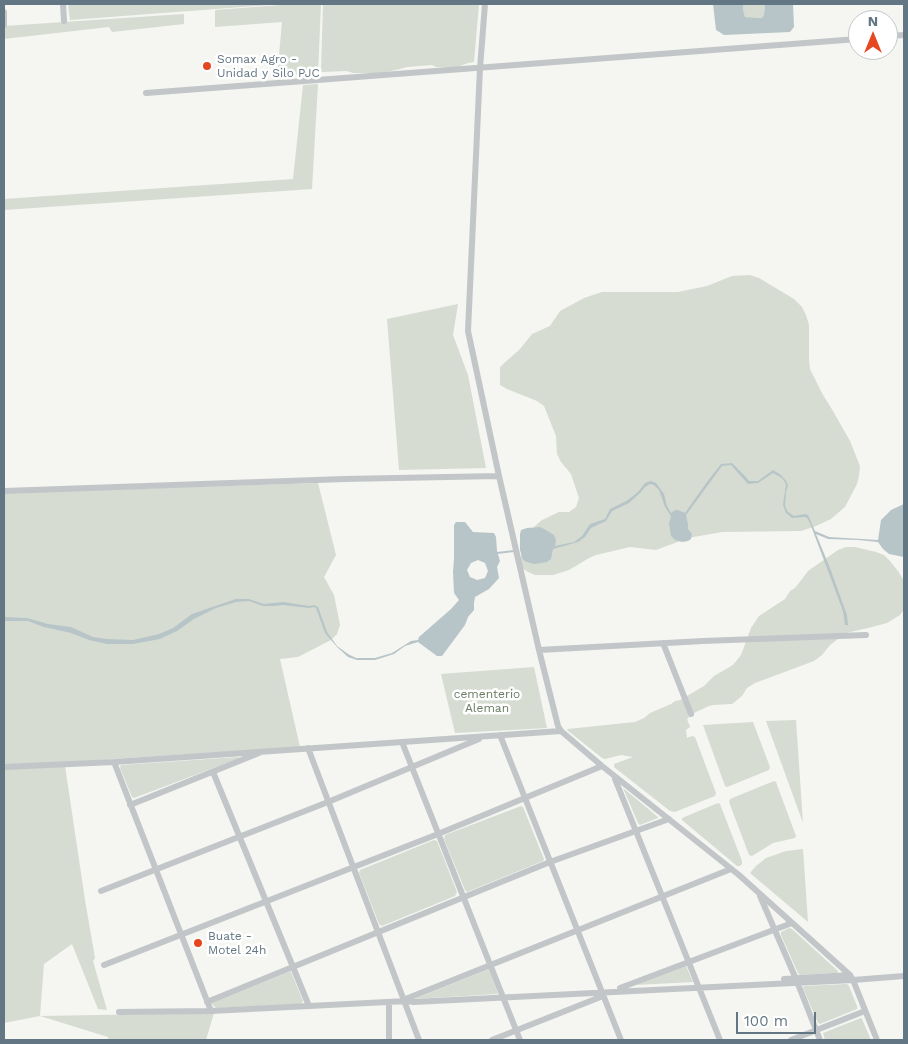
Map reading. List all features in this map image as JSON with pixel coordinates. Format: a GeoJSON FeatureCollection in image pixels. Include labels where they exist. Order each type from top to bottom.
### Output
{"type":"FeatureCollection","features":[{"type":"Feature","properties":{"kind":"street"},"geometry":{"type":"LineString","coordinates":[[63,4],[64,21]]}},
{"type":"Feature","properties":{"kind":"street"},"geometry":{"type":"LineString","coordinates":[[485,4],[480,68],[468,331],[499,476],[558,726],[615,777],[759,893],[851,978],[877,1040]]}},
{"type":"Feature","properties":{"kind":"street"},"geometry":{"type":"LineString","coordinates":[[4,12],[4,25]]}},
{"type":"Feature","properties":{"kind":"street"},"geometry":{"type":"LineString","coordinates":[[146,94],[848,39]]}},
{"type":"Feature","properties":{"kind":"street"},"geometry":{"type":"LineString","coordinates":[[4,491],[344,479],[499,476]]}},
{"type":"Feature","properties":{"kind":"street"},"geometry":{"type":"LineString","coordinates":[[539,650],[663,643],[866,636]]}},
{"type":"Feature","properties":{"kind":"street"},"geometry":{"type":"LineString","coordinates":[[663,643],[691,714]]}},
{"type":"Feature","properties":{"kind":"street"},"geometry":{"type":"LineString","coordinates":[[4,767],[114,762],[561,730]]}},
{"type":"Feature","properties":{"kind":"street"},"geometry":{"type":"LineString","coordinates":[[500,735],[621,1040]]}},
{"type":"Feature","properties":{"kind":"street"},"geometry":{"type":"LineString","coordinates":[[102,891],[328,802],[484,736]]}},
{"type":"Feature","properties":{"kind":"street"},"geometry":{"type":"LineString","coordinates":[[402,742],[520,1040]]}},
{"type":"Feature","properties":{"kind":"street"},"geometry":{"type":"LineString","coordinates":[[308,748],[419,1040]]}},
{"type":"Feature","properties":{"kind":"street"},"geometry":{"type":"LineString","coordinates":[[130,805],[265,751]]}},
{"type":"Feature","properties":{"kind":"street"},"geometry":{"type":"LineString","coordinates":[[114,762],[210,1011]]}},
{"type":"Feature","properties":{"kind":"street"},"geometry":{"type":"LineString","coordinates":[[104,965],[438,834],[602,766]]}},
{"type":"Feature","properties":{"kind":"street"},"geometry":{"type":"LineString","coordinates":[[213,772],[309,1006]]}},
{"type":"Feature","properties":{"kind":"street"},"geometry":{"type":"LineString","coordinates":[[615,777],[720,1040]]}},
{"type":"Feature","properties":{"kind":"street"},"geometry":{"type":"LineString","coordinates":[[207,1002],[550,862],[669,819]]}},
{"type":"Feature","properties":{"kind":"street"},"geometry":{"type":"LineString","coordinates":[[405,1001],[731,869]]}},
{"type":"Feature","properties":{"kind":"street"},"geometry":{"type":"LineString","coordinates":[[759,893],[820,1040]]}},
{"type":"Feature","properties":{"kind":"street"},"geometry":{"type":"LineString","coordinates":[[492,1040],[602,993],[620,988],[792,923]]}},
{"type":"Feature","properties":{"kind":"street"},"geometry":{"type":"LineString","coordinates":[[119,1012],[210,1011],[414,1000],[602,993],[698,986],[904,976]]}},
{"type":"Feature","properties":{"kind":"street"},"geometry":{"type":"LineString","coordinates":[[620,988],[698,986]]}},
{"type":"Feature","properties":{"kind":"street"},"geometry":{"type":"LineString","coordinates":[[389,1002],[389,1040]]}},
{"type":"Feature","properties":{"kind":"street"},"geometry":{"type":"LineString","coordinates":[[791,1040],[865,1011]]}},
{"type":"Feature","properties":{"kind":"green space"},"geometry":{"type":"Polygon","coordinates":[[[68,4],[282,4],[70,20],[68,4]]]}},
{"type":"Feature","properties":{"kind":"green space"},"geometry":{"type":"Polygon","coordinates":[[[294,4],[321,4],[318,73],[277,77],[282,22],[215,27],[215,10],[294,4]]]}},
{"type":"Feature","properties":{"kind":"green space"},"geometry":{"type":"Polygon","coordinates":[[[323,4],[479,4],[474,62],[455,68],[432,65],[407,67],[382,73],[321,72],[323,4]]]}},
{"type":"Feature","properties":{"kind":"green space"},"geometry":{"type":"Polygon","coordinates":[[[743,4],[765,4],[763,18],[745,17],[743,4]]]}},
{"type":"Feature","properties":{"kind":"green space"},"geometry":{"type":"Polygon","coordinates":[[[184,14],[184,24],[112,32],[109,27],[4,39],[4,26],[184,14]]]}},
{"type":"Feature","properties":{"kind":"green space"},"geometry":{"type":"Polygon","coordinates":[[[318,84],[312,189],[4,210],[4,199],[293,179],[303,85],[318,84]]]}},
{"type":"Feature","properties":{"kind":"green space"},"geometry":{"type":"Polygon","coordinates":[[[750,275],[759,278],[794,299],[802,307],[806,315],[809,325],[810,369],[850,441],[860,466],[857,484],[845,507],[831,519],[801,531],[722,532],[688,538],[656,550],[630,547],[596,555],[569,570],[553,575],[535,575],[521,567],[520,558],[530,533],[535,526],[542,520],[559,512],[569,512],[576,507],[579,498],[571,474],[557,454],[556,436],[544,406],[500,385],[500,367],[520,349],[532,334],[550,326],[560,311],[584,298],[602,292],[678,292],[707,286],[732,276],[750,275]]]}},
{"type":"Feature","properties":{"kind":"green space"},"geometry":{"type":"Polygon","coordinates":[[[458,304],[453,335],[468,375],[486,468],[399,470],[387,319],[458,304]]]}},
{"type":"Feature","properties":{"kind":"green space"},"geometry":{"type":"Polygon","coordinates":[[[318,483],[336,555],[324,577],[334,595],[340,625],[337,634],[331,640],[298,657],[280,659],[300,747],[4,766],[4,493],[318,483]]]}},
{"type":"Feature","properties":{"kind":"green space"},"geometry":{"type":"Polygon","coordinates":[[[846,547],[876,552],[884,555],[890,561],[904,581],[903,611],[887,623],[846,633],[830,645],[814,661],[755,683],[747,688],[742,696],[732,704],[709,706],[689,717],[687,719],[690,727],[686,730],[687,738],[695,737],[716,793],[715,796],[675,812],[670,811],[614,767],[614,764],[633,757],[621,755],[602,758],[567,730],[635,722],[704,686],[714,676],[733,665],[741,655],[751,628],[759,616],[785,599],[808,571],[838,550],[846,547]]]}},
{"type":"Feature","properties":{"kind":"green space","name":"cementerio Aleman"},"geometry":{"type":"Polygon","coordinates":[[[534,667],[547,728],[455,733],[441,674],[534,667]]]}},
{"type":"Feature","properties":{"kind":"green space"},"geometry":{"type":"Polygon","coordinates":[[[796,720],[803,823],[766,721],[796,720]]]}},
{"type":"Feature","properties":{"kind":"green space"},"geometry":{"type":"Polygon","coordinates":[[[753,722],[770,767],[769,770],[727,787],[725,786],[703,725],[753,722]]]}},
{"type":"Feature","properties":{"kind":"green space"},"geometry":{"type":"Polygon","coordinates":[[[240,758],[134,798],[120,768],[121,765],[240,758]]]}},
{"type":"Feature","properties":{"kind":"green space"},"geometry":{"type":"Polygon","coordinates":[[[65,766],[95,958],[93,961],[107,1010],[98,1009],[72,944],[44,964],[40,1016],[4,1023],[4,768],[65,766]]]}},
{"type":"Feature","properties":{"kind":"green space"},"geometry":{"type":"Polygon","coordinates":[[[774,781],[796,836],[795,838],[773,843],[752,856],[749,855],[729,802],[730,799],[774,781]]]}},
{"type":"Feature","properties":{"kind":"green space"},"geometry":{"type":"Polygon","coordinates":[[[623,788],[658,817],[658,818],[640,825],[623,788]]]}},
{"type":"Feature","properties":{"kind":"green space"},"geometry":{"type":"Polygon","coordinates":[[[718,803],[742,861],[740,866],[737,866],[682,820],[682,818],[718,803]]]}},
{"type":"Feature","properties":{"kind":"green space"},"geometry":{"type":"Polygon","coordinates":[[[521,806],[544,859],[543,861],[467,892],[444,839],[445,835],[521,806]]]}},
{"type":"Feature","properties":{"kind":"green space"},"geometry":{"type":"Polygon","coordinates":[[[434,840],[437,841],[457,892],[455,896],[382,926],[379,924],[359,873],[360,870],[434,840]]]}},
{"type":"Feature","properties":{"kind":"green space"},"geometry":{"type":"Polygon","coordinates":[[[803,849],[808,922],[750,873],[766,858],[786,851],[803,849]]]}},
{"type":"Feature","properties":{"kind":"green space"},"geometry":{"type":"Polygon","coordinates":[[[789,928],[838,971],[837,973],[800,975],[781,935],[781,932],[789,928]]]}},
{"type":"Feature","properties":{"kind":"green space"},"geometry":{"type":"Polygon","coordinates":[[[686,966],[693,982],[636,985],[686,966]]]}},
{"type":"Feature","properties":{"kind":"green space"},"geometry":{"type":"Polygon","coordinates":[[[489,969],[497,994],[414,999],[489,969]]]}},
{"type":"Feature","properties":{"kind":"green space"},"geometry":{"type":"Polygon","coordinates":[[[291,972],[303,1001],[301,1004],[216,1008],[212,1004],[212,1003],[291,972]]]}},
{"type":"Feature","properties":{"kind":"green space"},"geometry":{"type":"Polygon","coordinates":[[[847,984],[857,1009],[820,1024],[818,1023],[803,988],[804,986],[847,984]]]}},
{"type":"Feature","properties":{"kind":"green space"},"geometry":{"type":"Polygon","coordinates":[[[214,1013],[206,1040],[108,1040],[108,1037],[40,1016],[214,1013]]]}},
{"type":"Feature","properties":{"kind":"green space"},"geometry":{"type":"Polygon","coordinates":[[[861,1018],[871,1040],[825,1040],[823,1033],[861,1018]]]}},
{"type":"Feature","properties":{"kind":"shaded area"},"geometry":{"type":"Polygon","coordinates":[[[713,4],[743,4],[745,17],[762,18],[765,4],[793,4],[794,27],[790,32],[724,35],[716,30],[713,4]]]}},
{"type":"Feature","properties":{"kind":"shaded area"},"geometry":{"type":"Polygon","coordinates":[[[732,463],[749,481],[758,481],[773,470],[781,475],[788,485],[785,506],[788,512],[794,516],[808,515],[815,531],[829,537],[878,540],[881,520],[891,510],[904,504],[904,557],[889,554],[878,542],[828,539],[816,534],[847,615],[848,625],[845,625],[843,611],[810,523],[805,517],[792,518],[786,513],[783,505],[786,484],[782,478],[773,473],[758,483],[748,484],[731,465],[722,466],[686,515],[688,529],[692,534],[691,539],[688,541],[675,540],[671,536],[669,524],[671,516],[665,507],[659,490],[650,484],[629,503],[612,511],[606,521],[591,528],[585,537],[578,542],[553,549],[551,559],[547,562],[534,564],[523,560],[520,550],[521,530],[540,527],[554,535],[556,540],[555,546],[574,542],[582,536],[590,524],[605,519],[610,509],[628,500],[645,483],[651,481],[656,483],[664,494],[671,513],[678,510],[685,513],[721,464],[732,463]]]}},
{"type":"Feature","properties":{"kind":"shaded area"},"geometry":{"type":"Polygon","coordinates":[[[456,522],[465,522],[473,532],[494,533],[500,561],[497,567],[499,578],[489,589],[475,597],[474,610],[442,656],[437,656],[418,642],[405,646],[394,654],[375,660],[357,660],[348,657],[337,647],[325,633],[316,608],[283,605],[263,606],[249,601],[236,602],[216,608],[160,639],[133,644],[107,644],[28,621],[4,621],[4,617],[27,618],[48,624],[71,627],[93,637],[133,640],[159,634],[173,628],[192,614],[236,599],[249,599],[264,604],[283,602],[314,605],[318,607],[327,632],[337,646],[356,658],[375,658],[392,653],[411,641],[418,640],[459,600],[454,593],[454,525],[456,522]],[[478,560],[471,563],[467,570],[470,577],[477,580],[485,578],[488,571],[485,563],[478,560]]]}},
{"type":"Feature","properties":{"kind":"waterway"},"geometry":{"type":"LineString","coordinates":[[497,553],[514,551]]}},
{"type":"Feature","properties":{"kind":"place","name":"Somax Agro - Unidad y Silo PJC"},"geometry":{"type":"Point","coordinates":[207,66]}},
{"type":"Feature","properties":{"kind":"place","name":"Buate - Motel 24h"},"geometry":{"type":"Point","coordinates":[198,943]}}]}
